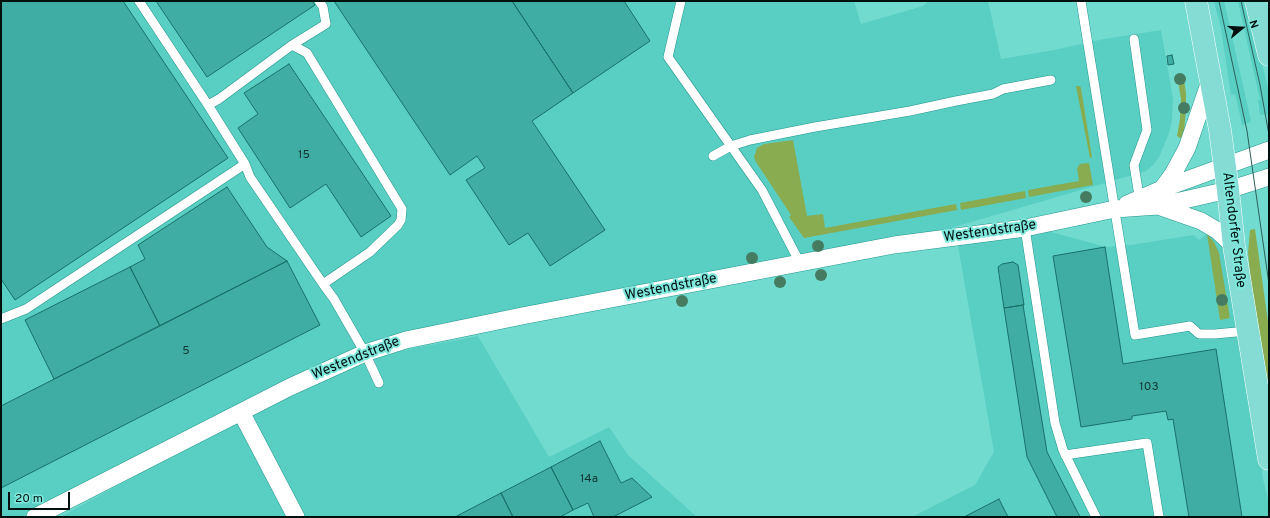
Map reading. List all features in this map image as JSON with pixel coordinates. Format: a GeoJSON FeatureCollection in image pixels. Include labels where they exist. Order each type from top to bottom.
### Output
{"type":"FeatureCollection","features":[{"type":"Feature","properties":{"kind":"main road","name":"Altendorfer Straße"},"geometry":{"type":"LineString","coordinates":[[1196,1],[1220,130],[1234,246],[1269,459]]}},
{"type":"Feature","properties":{"kind":"main road"},"geometry":{"type":"LineString","coordinates":[[1256,1],[1269,55]]}},
{"type":"Feature","properties":{"kind":"street","name":"Westendstraße"},"geometry":{"type":"LineString","coordinates":[[1162,188],[1173,174],[1187,148],[1210,81]]}},
{"type":"Feature","properties":{"kind":"street","name":"Westendstraße"},"geometry":{"type":"LineString","coordinates":[[35,517],[290,387],[365,353],[406,340],[428,334],[901,244],[1025,228],[1115,209],[1140,203],[1162,188],[1269,150]]}},
{"type":"Feature","properties":{"kind":"street","name":"Westendstraße"},"geometry":{"type":"LineString","coordinates":[[1158,206],[1228,190],[1269,177]]}},
{"type":"Feature","properties":{"kind":"street","name":"Westendstraße"},"geometry":{"type":"LineString","coordinates":[[1140,203],[1158,206],[1201,221],[1218,232],[1234,246]]}},
{"type":"Feature","properties":{"kind":"street"},"geometry":{"type":"LineString","coordinates":[[241,412],[296,517]]}},
{"type":"Feature","properties":{"kind":"lane"},"geometry":{"type":"LineString","coordinates":[[139,1],[208,105],[245,164],[250,176],[334,299],[365,353],[379,383]]}},
{"type":"Feature","properties":{"kind":"lane"},"geometry":{"type":"LineString","coordinates":[[208,105],[219,99],[292,46],[326,24],[324,7],[320,1]]}},
{"type":"Feature","properties":{"kind":"lane"},"geometry":{"type":"LineString","coordinates":[[681,1],[668,57],[762,190],[800,263]]}},
{"type":"Feature","properties":{"kind":"lane"},"geometry":{"type":"LineString","coordinates":[[1081,1],[1135,335],[1190,326],[1199,334],[1215,334],[1247,330]]}},
{"type":"Feature","properties":{"kind":"lane"},"geometry":{"type":"LineString","coordinates":[[1134,40],[1148,130],[1134,165],[1140,203]]}},
{"type":"Feature","properties":{"kind":"lane"},"geometry":{"type":"LineString","coordinates":[[292,46],[307,53],[402,209],[401,220],[398,225],[370,252],[323,284]]}},
{"type":"Feature","properties":{"kind":"lane"},"geometry":{"type":"LineString","coordinates":[[713,156],[731,146],[750,140],[910,111],[993,94],[1002,89],[1051,80]]}},
{"type":"Feature","properties":{"kind":"lane"},"geometry":{"type":"LineString","coordinates":[[1,319],[26,309],[245,164]]}},
{"type":"Feature","properties":{"kind":"lane"},"geometry":{"type":"LineString","coordinates":[[1025,228],[1055,423],[1065,455],[1096,517]]}},
{"type":"Feature","properties":{"kind":"lane"},"geometry":{"type":"LineString","coordinates":[[1065,455],[1147,443],[1159,517]]}},
{"type":"Feature","properties":{"kind":"shaded area"},"geometry":{"type":"Polygon","coordinates":[[[1,1],[854,1],[861,24],[923,6],[929,1],[988,1],[1001,59],[1054,50],[1104,39],[1161,30],[1173,99],[1172,120],[1169,133],[1159,157],[1146,171],[879,249],[384,348],[35,517],[1,517],[1,1]]]}},
{"type":"Feature","properties":{"kind":"shaded area"},"geometry":{"type":"Polygon","coordinates":[[[1214,1],[1224,1],[1251,122],[1242,125],[1236,97],[1234,94],[1231,95],[1221,29],[1214,1]]]}},
{"type":"Feature","properties":{"kind":"shaded area"},"geometry":{"type":"Polygon","coordinates":[[[1238,1],[1246,1],[1269,92],[1269,114],[1260,115],[1258,100],[1260,100],[1238,1]]]}},
{"type":"Feature","properties":{"kind":"shaded area"},"geometry":{"type":"Polygon","coordinates":[[[1033,227],[1106,247],[1131,245],[1193,235],[1199,240],[1208,233],[1230,240],[1263,479],[1269,504],[1269,517],[912,517],[975,485],[994,452],[957,240],[1033,227]]]}},
{"type":"Feature","properties":{"kind":"shaded area"},"geometry":{"type":"Polygon","coordinates":[[[478,336],[549,457],[609,427],[628,455],[697,517],[60,517],[245,416],[351,367],[382,355],[478,336]]]}},
{"type":"Feature","properties":{"kind":"green space"},"geometry":{"type":"Polygon","coordinates":[[[1183,74],[1186,93],[1186,108],[1184,132],[1182,138],[1180,138],[1177,136],[1181,99],[1177,75],[1183,74]]]}},
{"type":"Feature","properties":{"kind":"green space"},"geometry":{"type":"Polygon","coordinates":[[[1076,86],[1080,86],[1081,88],[1092,157],[1090,158],[1076,86]]]}},
{"type":"Feature","properties":{"kind":"green space"},"geometry":{"type":"Polygon","coordinates":[[[793,140],[807,216],[823,214],[825,228],[956,204],[957,210],[804,238],[789,217],[791,215],[754,157],[757,148],[764,144],[793,140]]]}},
{"type":"Feature","properties":{"kind":"green space"},"geometry":{"type":"Polygon","coordinates":[[[1089,163],[1093,185],[1029,197],[1028,190],[1079,181],[1077,168],[1080,164],[1089,163]]]}},
{"type":"Feature","properties":{"kind":"green space"},"geometry":{"type":"Polygon","coordinates":[[[1025,191],[1026,198],[961,210],[960,203],[1025,191]]]}},
{"type":"Feature","properties":{"kind":"green space"},"geometry":{"type":"Polygon","coordinates":[[[1255,229],[1269,329],[1269,389],[1251,282],[1248,253],[1250,230],[1255,229]]]}},
{"type":"Feature","properties":{"kind":"green space"},"geometry":{"type":"Polygon","coordinates":[[[1207,234],[1214,242],[1219,253],[1230,318],[1220,320],[1207,234]]]}},
{"type":"Feature","properties":{"kind":"building"},"geometry":{"type":"Polygon","coordinates":[[[1,1],[123,1],[228,158],[15,300],[1,279],[1,1]]]}},
{"type":"Feature","properties":{"kind":"building"},"geometry":{"type":"Polygon","coordinates":[[[156,1],[312,1],[315,5],[207,77],[156,1]]]}},
{"type":"Feature","properties":{"kind":"building"},"geometry":{"type":"Polygon","coordinates":[[[334,1],[512,1],[573,93],[532,121],[605,230],[550,266],[528,233],[509,245],[466,180],[485,168],[477,156],[450,175],[334,1]]]}},
{"type":"Feature","properties":{"kind":"building"},"geometry":{"type":"Polygon","coordinates":[[[512,1],[624,1],[650,41],[573,93],[512,1]]]}},
{"type":"Feature","properties":{"kind":"building"},"geometry":{"type":"Polygon","coordinates":[[[1172,55],[1174,64],[1168,65],[1167,56],[1172,55]]]}},
{"type":"Feature","properties":{"kind":"building"},"geometry":{"type":"Polygon","coordinates":[[[289,64],[391,216],[361,237],[326,184],[290,208],[238,128],[258,114],[244,93],[289,64]]]}},
{"type":"Feature","properties":{"kind":"building"},"geometry":{"type":"Polygon","coordinates":[[[227,187],[267,247],[287,261],[160,326],[130,267],[145,259],[138,245],[227,187]]]}},
{"type":"Feature","properties":{"kind":"building"},"geometry":{"type":"Polygon","coordinates":[[[1105,247],[1123,364],[1216,349],[1242,517],[1189,517],[1173,419],[1168,420],[1166,411],[1132,416],[1132,419],[1081,427],[1053,256],[1105,247]]]}},
{"type":"Feature","properties":{"kind":"building"},"geometry":{"type":"Polygon","coordinates":[[[287,261],[320,325],[1,488],[1,406],[287,261]]]}},
{"type":"Feature","properties":{"kind":"building"},"geometry":{"type":"Polygon","coordinates":[[[1013,262],[1018,265],[1024,305],[1004,308],[998,267],[1002,264],[1013,262]]]}},
{"type":"Feature","properties":{"kind":"building"},"geometry":{"type":"Polygon","coordinates":[[[130,267],[160,326],[54,379],[25,320],[130,267]]]}},
{"type":"Feature","properties":{"kind":"building"},"geometry":{"type":"Polygon","coordinates":[[[1023,305],[1047,452],[1080,517],[1057,517],[1027,457],[1004,308],[1023,305]]]}},
{"type":"Feature","properties":{"kind":"building"},"geometry":{"type":"Polygon","coordinates":[[[600,441],[621,483],[632,478],[652,497],[613,517],[594,517],[588,503],[573,510],[551,467],[600,441]]]}},
{"type":"Feature","properties":{"kind":"building"},"geometry":{"type":"Polygon","coordinates":[[[551,467],[573,510],[560,517],[513,517],[501,493],[551,467]]]}},
{"type":"Feature","properties":{"kind":"building"},"geometry":{"type":"Polygon","coordinates":[[[501,493],[513,517],[455,517],[501,493]]]}},
{"type":"Feature","properties":{"kind":"building"},"geometry":{"type":"Polygon","coordinates":[[[999,499],[1008,517],[964,517],[999,499]]]}},
{"type":"Feature","properties":{"kind":"tram line"},"geometry":{"type":"LineString","coordinates":[[1219,1],[1247,131],[1269,284]]}},
{"type":"Feature","properties":{"kind":"tram line"},"geometry":{"type":"LineString","coordinates":[[1241,1],[1260,85],[1269,135]]}}]}
